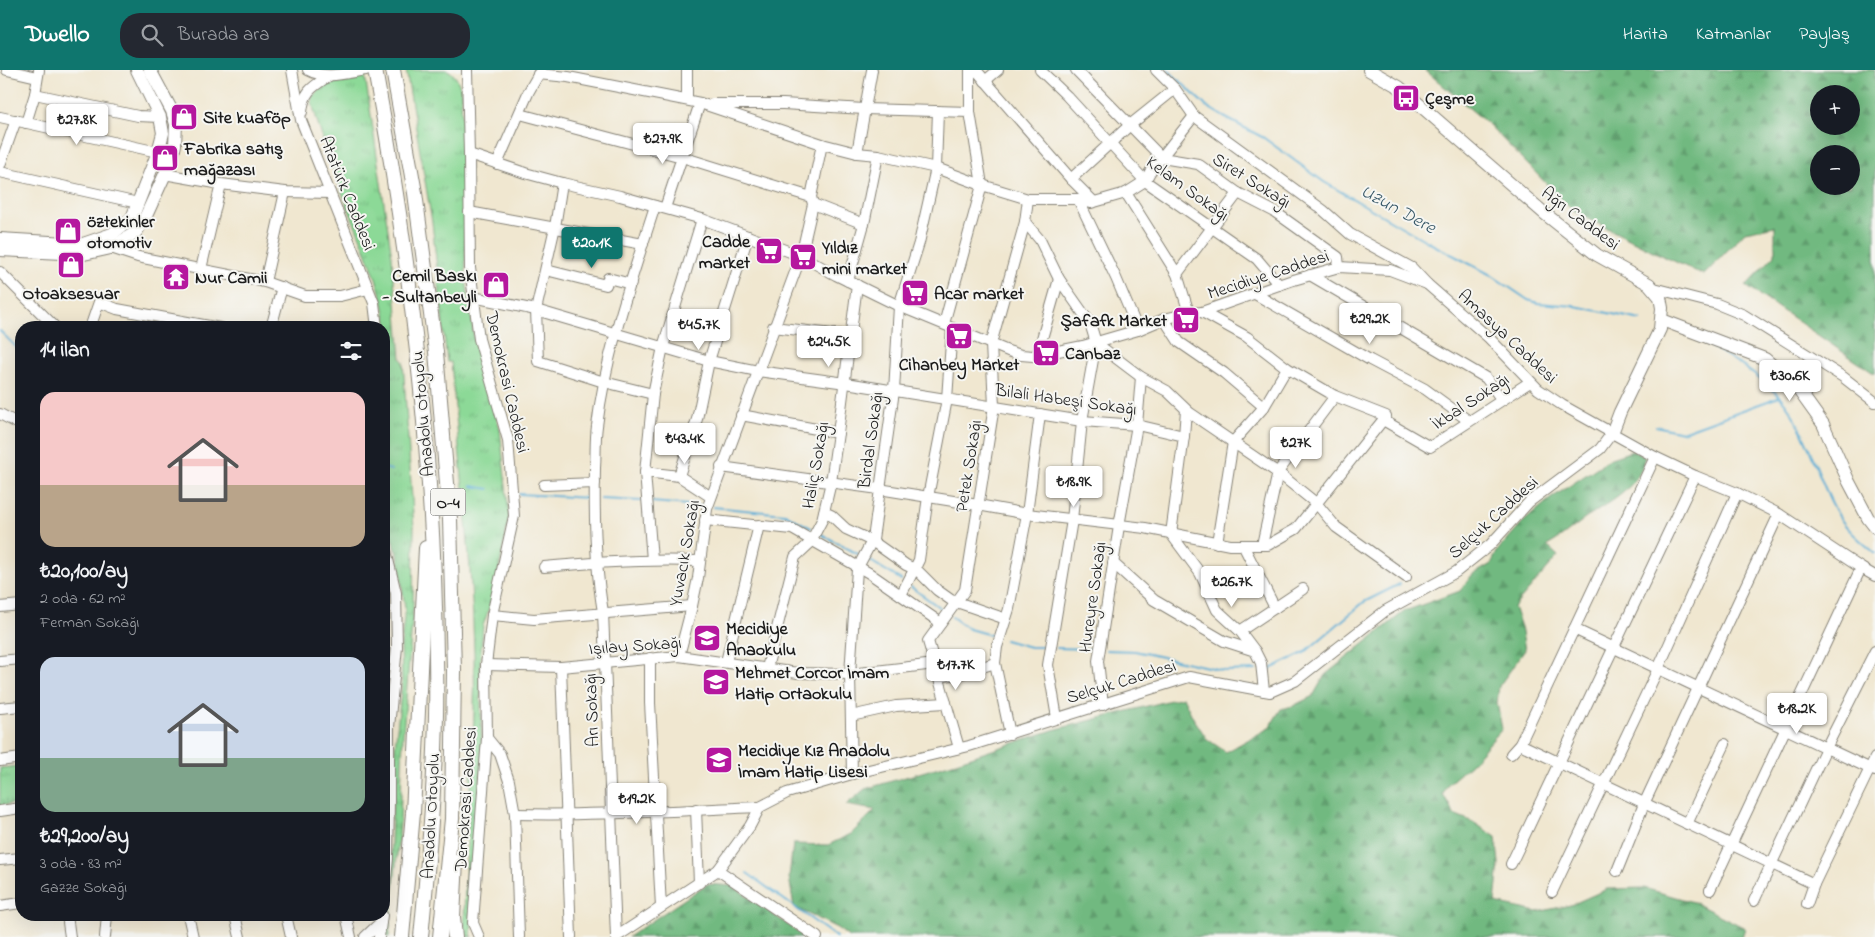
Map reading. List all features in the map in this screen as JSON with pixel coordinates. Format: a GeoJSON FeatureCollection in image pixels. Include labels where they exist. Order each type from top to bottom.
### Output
{"type":"FeatureCollection","features":[{"type":"Feature","properties":{"kind":"highway","name":"Anadolu Otoyolu"},"geometry":{"type":"LineString","coordinates":[[375,70],[406,265],[424,422],[430,498],[436,659],[435,761],[421,937]]}},
{"type":"Feature","properties":{"kind":"highway","name":"Anadolu Otoyolu"},"geometry":{"type":"LineString","coordinates":[[393,70],[415,193],[433,333],[450,519],[454,670],[452,819],[440,937]]}},
{"type":"Feature","properties":{"kind":"highway"},"geometry":{"type":"LineString","coordinates":[[402,937],[413,813],[424,566],[430,498]]}},
{"type":"Feature","properties":{"kind":"highway"},"geometry":{"type":"LineString","coordinates":[[452,819],[457,853],[453,917],[455,937]]}},
{"type":"Feature","properties":{"kind":"main road"},"geometry":{"type":"LineString","coordinates":[[0,239],[21,242],[83,244],[112,234],[132,218],[158,152],[163,133],[160,117],[137,70]]}},
{"type":"Feature","properties":{"kind":"main road"},"geometry":{"type":"LineString","coordinates":[[0,250],[84,254],[110,248],[136,232],[145,218],[171,161],[175,145],[176,124],[172,110],[150,70]]}},
{"type":"Feature","properties":{"kind":"main road","name":"Ağrı Caddesi"},"geometry":{"type":"LineString","coordinates":[[1369,70],[1399,87],[1544,213],[1597,255],[1654,288]]}},
{"type":"Feature","properties":{"kind":"main road"},"geometry":{"type":"LineString","coordinates":[[1612,433],[1620,412],[1652,347],[1662,320],[1660,297],[1654,288]]}},
{"type":"Feature","properties":{"kind":"main road"},"geometry":{"type":"LineString","coordinates":[[1662,320],[1765,359],[1795,385],[1823,424],[1849,482],[1868,518],[1875,527]]}},
{"type":"Feature","properties":{"kind":"street"},"geometry":{"type":"LineString","coordinates":[[0,165],[35,94],[38,74],[7,70]]}},
{"type":"Feature","properties":{"kind":"street","name":"Atatürk Caddesi"},"geometry":{"type":"LineString","coordinates":[[292,70],[300,120],[374,303],[376,321]]}},
{"type":"Feature","properties":{"kind":"street"},"geometry":{"type":"LineString","coordinates":[[308,70],[318,75],[328,76],[366,70]]}},
{"type":"Feature","properties":{"kind":"street"},"geometry":{"type":"LineString","coordinates":[[458,70],[467,84]]}},
{"type":"Feature","properties":{"kind":"street","name":"Demokrasi Caddesi"},"geometry":{"type":"LineString","coordinates":[[467,70],[470,268],[479,339],[508,440],[514,516],[492,615],[486,665],[487,738],[473,923],[478,937]]}},
{"type":"Feature","properties":{"kind":"street"},"geometry":{"type":"LineString","coordinates":[[687,70],[688,100]]}},
{"type":"Feature","properties":{"kind":"street"},"geometry":{"type":"LineString","coordinates":[[857,153],[872,70]]}},
{"type":"Feature","properties":{"kind":"street"},"geometry":{"type":"LineString","coordinates":[[901,595],[918,560],[947,399],[948,326],[982,185],[970,112],[970,70]]}},
{"type":"Feature","properties":{"kind":"street"},"geometry":{"type":"LineString","coordinates":[[976,70],[1071,179],[1094,202]]}},
{"type":"Feature","properties":{"kind":"street"},"geometry":{"type":"LineString","coordinates":[[985,82],[998,70]]}},
{"type":"Feature","properties":{"kind":"street","name":"Kelam Sokağı"},"geometry":{"type":"LineString","coordinates":[[1040,70],[1067,96],[1145,181],[1257,258],[1279,285]]}},
{"type":"Feature","properties":{"kind":"street"},"geometry":{"type":"LineString","coordinates":[[1076,70],[1162,158]]}},
{"type":"Feature","properties":{"kind":"street","name":"Amasya Caddesi"},"geometry":{"type":"LineString","coordinates":[[1156,70],[1175,89],[1194,116],[1324,210],[1350,234],[1412,268],[1427,284],[1489,338],[1530,382],[1562,405],[1656,457],[1779,514],[1875,576]]}},
{"type":"Feature","properties":{"kind":"street"},"geometry":{"type":"LineString","coordinates":[[497,164],[529,91],[540,72],[688,100],[822,144],[857,153],[878,154],[936,168],[1028,199],[1078,199],[1091,204],[1126,193],[1145,181],[1194,116]]}},
{"type":"Feature","properties":{"kind":"street"},"geometry":{"type":"LineString","coordinates":[[300,120],[306,94],[314,85],[328,76]]}},
{"type":"Feature","properties":{"kind":"street"},"geometry":{"type":"LineString","coordinates":[[1071,179],[1130,125],[1175,89]]}},
{"type":"Feature","properties":{"kind":"street"},"geometry":{"type":"LineString","coordinates":[[35,94],[138,116],[160,117]]}},
{"type":"Feature","properties":{"kind":"street"},"geometry":{"type":"LineString","coordinates":[[703,104],[783,104],[864,109],[970,112]]}},
{"type":"Feature","properties":{"kind":"street","name":"Arı Sokağı"},"geometry":{"type":"LineString","coordinates":[[616,937],[606,662],[594,506],[596,427],[604,382],[616,333],[643,244],[682,157],[703,104]]}},
{"type":"Feature","properties":{"kind":"street","name":"Birdal Sokağı"},"geometry":{"type":"LineString","coordinates":[[852,774],[850,674],[858,567],[872,541],[894,391],[899,306],[919,243],[936,168],[938,111]]}},
{"type":"Feature","properties":{"kind":"street"},"geometry":{"type":"LineString","coordinates":[[520,114],[682,157],[812,200],[864,224]]}},
{"type":"Feature","properties":{"kind":"street"},"geometry":{"type":"LineString","coordinates":[[0,117],[158,152]]}},
{"type":"Feature","properties":{"kind":"street","name":"Yuvacık Sokağı"},"geometry":{"type":"LineString","coordinates":[[679,656],[692,606],[706,509],[801,256],[822,144]]}},
{"type":"Feature","properties":{"kind":"street","name":"Mecidiye Caddesi"},"geometry":{"type":"LineString","coordinates":[[469,154],[562,183],[620,196],[702,219],[801,256],[899,306],[990,344],[1021,354],[1037,356],[1096,343],[1138,330],[1164,319],[1188,313],[1202,312],[1279,285],[1339,267],[1390,270],[1427,284]]}},
{"type":"Feature","properties":{"kind":"street","name":"Haliç Sokağı"},"geometry":{"type":"LineString","coordinates":[[767,668],[795,557],[811,540],[822,520],[831,482],[851,336],[852,283],[878,154]]}},
{"type":"Feature","properties":{"kind":"street","name":"Siret Sokağı"},"geometry":{"type":"LineString","coordinates":[[1162,158],[1198,164],[1238,193],[1275,212],[1338,257],[1339,267]]}},
{"type":"Feature","properties":{"kind":"street"},"geometry":{"type":"LineString","coordinates":[[0,172],[138,203]]}},
{"type":"Feature","properties":{"kind":"street"},"geometry":{"type":"LineString","coordinates":[[164,174],[221,184],[285,192],[330,193]]}},
{"type":"Feature","properties":{"kind":"street"},"geometry":{"type":"LineString","coordinates":[[562,183],[546,270],[536,310],[538,361],[604,382],[653,394]]}},
{"type":"Feature","properties":{"kind":"street"},"geometry":{"type":"LineString","coordinates":[[201,270],[221,184]]}},
{"type":"Feature","properties":{"kind":"street"},"geometry":{"type":"LineString","coordinates":[[265,282],[285,192]]}},
{"type":"Feature","properties":{"kind":"street"},"geometry":{"type":"LineString","coordinates":[[1126,193],[1177,274],[1188,313]]}},
{"type":"Feature","properties":{"kind":"street"},"geometry":{"type":"LineString","coordinates":[[1177,274],[1238,193]]}},
{"type":"Feature","properties":{"kind":"street","name":"Petek Sokağı"},"geometry":{"type":"LineString","coordinates":[[935,664],[928,641],[965,590],[994,406],[990,344],[1025,222],[1028,199]]}},
{"type":"Feature","properties":{"kind":"street"},"geometry":{"type":"LineString","coordinates":[[1078,199],[1116,278],[1138,330]]}},
{"type":"Feature","properties":{"kind":"street"},"geometry":{"type":"LineString","coordinates":[[469,212],[555,226],[643,244]]}},
{"type":"Feature","properties":{"kind":"street"},"geometry":{"type":"LineString","coordinates":[[652,560],[645,472],[653,394],[663,347],[702,219]]}},
{"type":"Feature","properties":{"kind":"street"},"geometry":{"type":"LineString","coordinates":[[1025,222],[1040,240],[1059,279],[1090,323],[1096,343],[1082,421],[1072,520],[1048,665],[1057,718]]}},
{"type":"Feature","properties":{"kind":"street"},"geometry":{"type":"LineString","coordinates":[[679,476],[697,419],[709,361],[748,236]]}},
{"type":"Feature","properties":{"kind":"street"},"geometry":{"type":"LineString","coordinates":[[110,248],[138,257],[265,282],[305,296],[340,296],[368,289]]}},
{"type":"Feature","properties":{"kind":"street"},"geometry":{"type":"LineString","coordinates":[[546,270],[606,285],[608,278],[630,284]]}},
{"type":"Feature","properties":{"kind":"street"},"geometry":{"type":"LineString","coordinates":[[0,272],[49,321]]}},
{"type":"Feature","properties":{"kind":"street"},"geometry":{"type":"LineString","coordinates":[[1310,275],[1486,378],[1502,400]]}},
{"type":"Feature","properties":{"kind":"street"},"geometry":{"type":"LineString","coordinates":[[1037,356],[1059,279]]}},
{"type":"Feature","properties":{"kind":"street"},"geometry":{"type":"LineString","coordinates":[[273,321],[282,287]]}},
{"type":"Feature","properties":{"kind":"street"},"geometry":{"type":"LineString","coordinates":[[1654,288],[1717,304],[1744,315],[1843,377],[1875,402]]}},
{"type":"Feature","properties":{"kind":"street"},"geometry":{"type":"LineString","coordinates":[[1255,294],[1370,360],[1425,389],[1469,421]]}},
{"type":"Feature","properties":{"kind":"street","name":"Bilali Habeşi Sokağı"},"geometry":{"type":"LineString","coordinates":[[474,297],[536,310],[709,361],[758,371],[846,383],[1082,421],[1138,425],[1184,436]]}},
{"type":"Feature","properties":{"kind":"street"},"geometry":{"type":"LineString","coordinates":[[92,321],[99,302],[117,309],[187,321]]}},
{"type":"Feature","properties":{"kind":"street","name":"İkbal Sokağı"},"geometry":{"type":"LineString","coordinates":[[1202,312],[1247,337],[1287,368],[1335,396],[1386,416],[1383,420],[1430,447],[1530,382]]}},
{"type":"Feature","properties":{"kind":"street"},"geometry":{"type":"LineString","coordinates":[[1164,319],[1179,342],[1224,373],[1264,407]]}},
{"type":"Feature","properties":{"kind":"street"},"geometry":{"type":"LineString","coordinates":[[773,327],[851,336]]}},
{"type":"Feature","properties":{"kind":"street"},"geometry":{"type":"LineString","coordinates":[[1096,343],[1141,377],[1168,391],[1186,410],[1278,472],[1317,504],[1336,527],[1406,577]]}},
{"type":"Feature","properties":{"kind":"street"},"geometry":{"type":"LineString","coordinates":[[1217,543],[1233,442],[1264,407],[1287,368]]}},
{"type":"Feature","properties":{"kind":"street","name":"Hureyre Sokağı"},"geometry":{"type":"LineString","coordinates":[[1104,704],[1098,661],[1119,526],[1138,425],[1141,377]]}},
{"type":"Feature","properties":{"kind":"street"},"geometry":{"type":"LineString","coordinates":[[1262,545],[1278,472],[1335,396]]}},
{"type":"Feature","properties":{"kind":"street"},"geometry":{"type":"LineString","coordinates":[[1186,410],[1171,534],[1200,573],[1217,610],[1240,632],[1255,651],[1261,663],[1264,691]]}},
{"type":"Feature","properties":{"kind":"street"},"geometry":{"type":"LineString","coordinates":[[0,414],[15,422]]}},
{"type":"Feature","properties":{"kind":"street"},"geometry":{"type":"LineString","coordinates":[[1010,734],[995,663],[997,647],[1006,619],[1027,514],[1040,414]]}},
{"type":"Feature","properties":{"kind":"street"},"geometry":{"type":"LineString","coordinates":[[742,415],[838,433]]}},
{"type":"Feature","properties":{"kind":"street"},"geometry":{"type":"LineString","coordinates":[[721,467],[879,489],[1027,514],[1145,528],[1217,543],[1268,545],[1296,529],[1383,420]]}},
{"type":"Feature","properties":{"kind":"street","name":"Selçuk Caddesi"},"geometry":{"type":"LineString","coordinates":[[760,807],[787,793],[852,774],[1010,734],[1189,677],[1270,692],[1295,681],[1385,611],[1456,572],[1490,545],[1529,502],[1600,449],[1612,433]]}},
{"type":"Feature","properties":{"kind":"street"},"geometry":{"type":"LineString","coordinates":[[1511,754],[1520,744],[1656,457]]}},
{"type":"Feature","properties":{"kind":"street"},"geometry":{"type":"LineString","coordinates":[[645,472],[679,476],[711,497]]}},
{"type":"Feature","properties":{"kind":"street"},"geometry":{"type":"LineString","coordinates":[[1511,864],[1695,476]]}},
{"type":"Feature","properties":{"kind":"street"},"geometry":{"type":"LineString","coordinates":[[544,485],[595,483]]}},
{"type":"Feature","properties":{"kind":"street"},"geometry":{"type":"LineString","coordinates":[[1552,892],[1658,668],[1737,493]]}},
{"type":"Feature","properties":{"kind":"street"},"geometry":{"type":"LineString","coordinates":[[824,512],[831,515],[846,529],[872,541],[906,565],[923,574],[937,590],[955,603],[1006,619]]}},
{"type":"Feature","properties":{"kind":"street"},"geometry":{"type":"LineString","coordinates":[[1617,871],[1644,804],[1779,514]]}},
{"type":"Feature","properties":{"kind":"street"},"geometry":{"type":"LineString","coordinates":[[705,520],[792,529],[858,567],[941,623]]}},
{"type":"Feature","properties":{"kind":"street"},"geometry":{"type":"LineString","coordinates":[[726,662],[759,525]]}},
{"type":"Feature","properties":{"kind":"street"},"geometry":{"type":"LineString","coordinates":[[1243,545],[1275,608]]}},
{"type":"Feature","properties":{"kind":"street"},"geometry":{"type":"LineString","coordinates":[[544,567],[598,561],[700,561]]}},
{"type":"Feature","properties":{"kind":"street"},"geometry":{"type":"LineString","coordinates":[[1113,563],[1154,600],[1224,641],[1255,651]]}},
{"type":"Feature","properties":{"kind":"street"},"geometry":{"type":"LineString","coordinates":[[390,568],[396,593],[397,647],[390,699]]}},
{"type":"Feature","properties":{"kind":"street"},"geometry":{"type":"LineString","coordinates":[[1710,890],[1861,568]]}},
{"type":"Feature","properties":{"kind":"street"},"geometry":{"type":"LineString","coordinates":[[1240,632],[1303,589]]}},
{"type":"Feature","properties":{"kind":"street"},"geometry":{"type":"LineString","coordinates":[[0,607],[15,605]]}},
{"type":"Feature","properties":{"kind":"street"},"geometry":{"type":"LineString","coordinates":[[492,615],[534,618],[692,606]]}},
{"type":"Feature","properties":{"kind":"street"},"geometry":{"type":"LineString","coordinates":[[1574,629],[1872,770]]}},
{"type":"Feature","properties":{"kind":"street"},"geometry":{"type":"LineString","coordinates":[[1754,901],[1826,748],[1875,651]]}},
{"type":"Feature","properties":{"kind":"street","name":"Işılay Sokağı"},"geometry":{"type":"LineString","coordinates":[[486,665],[561,667],[679,656],[798,673],[850,674],[935,664]]}},
{"type":"Feature","properties":{"kind":"street"},"geometry":{"type":"LineString","coordinates":[[650,658],[650,703],[662,907]]}},
{"type":"Feature","properties":{"kind":"street"},"geometry":{"type":"LineString","coordinates":[[0,661],[15,660]]}},
{"type":"Feature","properties":{"kind":"street"},"geometry":{"type":"LineString","coordinates":[[939,677],[995,663]]}},
{"type":"Feature","properties":{"kind":"street"},"geometry":{"type":"LineString","coordinates":[[935,664],[959,748]]}},
{"type":"Feature","properties":{"kind":"street"},"geometry":{"type":"LineString","coordinates":[[561,667],[571,937]]}},
{"type":"Feature","properties":{"kind":"street"},"geometry":{"type":"LineString","coordinates":[[851,716],[896,706],[946,703]]}},
{"type":"Feature","properties":{"kind":"street"},"geometry":{"type":"LineString","coordinates":[[0,708],[15,707]]}},
{"type":"Feature","properties":{"kind":"street"},"geometry":{"type":"LineString","coordinates":[[487,738],[500,754],[509,781],[515,814],[519,937]]}},
{"type":"Feature","properties":{"kind":"street"},"geometry":{"type":"LineString","coordinates":[[1520,744],[1814,884]]}},
{"type":"Feature","properties":{"kind":"street"},"geometry":{"type":"LineString","coordinates":[[1687,824],[1725,744]]}},
{"type":"Feature","properties":{"kind":"street"},"geometry":{"type":"LineString","coordinates":[[1807,904],[1814,884],[1872,770],[1875,758]]}},
{"type":"Feature","properties":{"kind":"street"},"geometry":{"type":"LineString","coordinates":[[0,761],[15,759]]}},
{"type":"Feature","properties":{"kind":"street"},"geometry":{"type":"LineString","coordinates":[[515,814],[611,814],[760,807],[750,826],[718,870],[616,937]]}},
{"type":"Feature","properties":{"kind":"street"},"geometry":{"type":"LineString","coordinates":[[0,811],[15,809]]}},
{"type":"Feature","properties":{"kind":"street"},"geometry":{"type":"LineString","coordinates":[[696,809],[699,883]]}},
{"type":"Feature","properties":{"kind":"street"},"geometry":{"type":"LineString","coordinates":[[0,860],[15,859]]}},
{"type":"Feature","properties":{"kind":"street"},"geometry":{"type":"LineString","coordinates":[[718,870],[817,937]]}},
{"type":"Feature","properties":{"kind":"street"},"geometry":{"type":"LineString","coordinates":[[0,906],[15,904]]}},
{"type":"Feature","properties":{"kind":"street"},"geometry":{"type":"LineString","coordinates":[[68,921],[70,937]]}},
{"type":"Feature","properties":{"kind":"street"},"geometry":{"type":"LineString","coordinates":[[105,937],[106,921]]}},
{"type":"Feature","properties":{"kind":"street"},"geometry":{"type":"LineString","coordinates":[[190,921],[194,937]]}},
{"type":"Feature","properties":{"kind":"street"},"geometry":{"type":"LineString","coordinates":[[236,921],[240,937]]}},
{"type":"Feature","properties":{"kind":"street"},"geometry":{"type":"LineString","coordinates":[[287,921],[291,937]]}},
{"type":"Feature","properties":{"kind":"street"},"geometry":{"type":"LineString","coordinates":[[348,921],[352,937]]}},
{"type":"Feature","properties":{"kind":"street"},"geometry":{"type":"LineString","coordinates":[[365,937],[380,921]]}},
{"type":"Feature","properties":{"kind":"street"},"geometry":{"type":"LineString","coordinates":[[379,937],[382,921]]}},
{"type":"Feature","properties":{"kind":"green space"},"geometry":{"type":"Polygon","coordinates":[[[406,70],[447,70],[455,76],[461,90],[466,278],[474,339],[500,429],[509,516],[495,590],[483,626],[480,662],[482,751],[471,935],[473,937],[462,936],[464,935],[474,723],[473,616],[468,543],[451,362],[447,362],[432,222],[406,70]]]}},
{"type":"Feature","properties":{"kind":"green space"},"geometry":{"type":"Polygon","coordinates":[[[1425,70],[1875,70],[1875,374],[1746,286],[1775,255],[1775,226],[1745,232],[1704,275],[1573,211],[1489,125],[1425,70]]]}},
{"type":"Feature","properties":{"kind":"green space"},"geometry":{"type":"Polygon","coordinates":[[[365,75],[392,257],[401,359],[403,361],[414,529],[413,611],[403,735],[400,824],[389,937],[384,936],[385,921],[390,921],[390,868],[395,747],[402,684],[401,644],[405,609],[398,554],[390,533],[390,321],[386,321],[379,288],[331,164],[312,103],[312,96],[327,85],[365,75]]]}},
{"type":"Feature","properties":{"kind":"green space"},"geometry":{"type":"Polygon","coordinates":[[[1632,451],[1645,457],[1642,468],[1629,487],[1621,495],[1547,546],[1558,556],[1514,607],[1521,627],[1525,650],[1499,686],[1497,703],[1502,729],[1472,763],[1447,785],[1443,794],[1454,814],[1473,822],[1496,837],[1499,863],[1495,903],[1537,912],[1571,905],[1607,889],[1644,888],[1693,902],[1745,928],[1742,937],[849,937],[837,928],[794,907],[789,877],[793,844],[828,845],[851,834],[875,810],[846,805],[865,789],[1053,730],[1183,697],[1192,716],[1207,739],[1226,752],[1269,728],[1281,709],[1293,706],[1313,696],[1325,675],[1405,611],[1460,591],[1472,575],[1491,564],[1498,550],[1522,523],[1550,499],[1611,458],[1632,451]]]}},
{"type":"Feature","properties":{"kind":"green space"},"geometry":{"type":"Polygon","coordinates":[[[15,767],[15,803],[0,806],[0,768],[15,767]]]}},
{"type":"Feature","properties":{"kind":"green space"},"geometry":{"type":"Polygon","coordinates":[[[707,884],[733,886],[805,937],[628,937],[707,884]]]}},
{"type":"Feature","properties":{"kind":"waterway","name":"Uzun Dere"},"geometry":{"type":"LineString","coordinates":[[1168,70],[1206,106],[1264,138],[1324,182],[1428,242],[1491,275],[1528,300],[1538,303],[1575,306],[1641,320]]}},
{"type":"Feature","properties":{"kind":"waterway"},"geometry":{"type":"LineString","coordinates":[[0,331],[15,346]]}},
{"type":"Feature","properties":{"kind":"waterway","name":"Uzun Dere"},"geometry":{"type":"LineString","coordinates":[[1702,341],[1758,377],[1785,403],[1802,431],[1827,492],[1842,521],[1853,534],[1875,553]]}},
{"type":"Feature","properties":{"kind":"waterway"},"geometry":{"type":"LineString","coordinates":[[1656,426],[1682,432],[1779,397]]}},
{"type":"Feature","properties":{"kind":"waterway"},"geometry":{"type":"LineString","coordinates":[[472,486],[489,489]]}},
{"type":"Feature","properties":{"kind":"waterway"},"geometry":{"type":"LineString","coordinates":[[519,494],[589,498]]}},
{"type":"Feature","properties":{"kind":"waterway"},"geometry":{"type":"LineString","coordinates":[[601,499],[641,501]]}},
{"type":"Feature","properties":{"kind":"waterway"},"geometry":{"type":"LineString","coordinates":[[651,502],[701,506]]}},
{"type":"Feature","properties":{"kind":"waterway"},"geometry":{"type":"LineString","coordinates":[[713,507],[785,514],[811,528]]}},
{"type":"Feature","properties":{"kind":"waterway"},"geometry":{"type":"LineString","coordinates":[[821,534],[858,554]]}},
{"type":"Feature","properties":{"kind":"waterway"},"geometry":{"type":"LineString","coordinates":[[869,560],[901,580]]}},
{"type":"Feature","properties":{"kind":"waterway"},"geometry":{"type":"LineString","coordinates":[[1268,670],[1304,653],[1364,602],[1400,584]]}},
{"type":"Feature","properties":{"kind":"waterway"},"geometry":{"type":"LineString","coordinates":[[911,587],[943,610]]}},
{"type":"Feature","properties":{"kind":"waterway"},"geometry":{"type":"LineString","coordinates":[[952,617],[969,629],[994,636]]}},
{"type":"Feature","properties":{"kind":"waterway"},"geometry":{"type":"LineString","coordinates":[[1005,640],[1030,647],[1045,647]]}},
{"type":"Feature","properties":{"kind":"waterway"},"geometry":{"type":"LineString","coordinates":[[1056,648],[1094,649]]}},
{"type":"Feature","properties":{"kind":"waterway"},"geometry":{"type":"LineString","coordinates":[[1106,650],[1135,651],[1226,671],[1256,670]]}},
{"type":"Feature","properties":{"kind":"waterway"},"geometry":{"type":"LineString","coordinates":[[747,873],[836,937]]}},
{"type":"Feature","properties":{"kind":"place","name":"Çeşme"},"geometry":{"type":"Point","coordinates":[1406,98]}},
{"type":"Feature","properties":{"kind":"place","name":"Site kuaföp"},"geometry":{"type":"Point","coordinates":[184,117]}},
{"type":"Feature","properties":{"kind":"place","name":"Fabrika satış mağazası"},"geometry":{"type":"Point","coordinates":[165,158]}},
{"type":"Feature","properties":{"kind":"place","name":"öztekinler otomotiv"},"geometry":{"type":"Point","coordinates":[68,231]}},
{"type":"Feature","properties":{"kind":"place","name":"Cadde market"},"geometry":{"type":"Point","coordinates":[769,251]}},
{"type":"Feature","properties":{"kind":"place","name":"Yıldız mini market"},"geometry":{"type":"Point","coordinates":[803,257]}},
{"type":"Feature","properties":{"kind":"place","name":"Otoaksesuar"},"geometry":{"type":"Point","coordinates":[71,265]}},
{"type":"Feature","properties":{"kind":"place","name":"Nur Camii"},"geometry":{"type":"Point","coordinates":[176,277]}},
{"type":"Feature","properties":{"kind":"place","name":"Cemil Baskı - Sultanbeyli"},"geometry":{"type":"Point","coordinates":[496,285]}},
{"type":"Feature","properties":{"kind":"place","name":"Acar market"},"geometry":{"type":"Point","coordinates":[915,293]}},
{"type":"Feature","properties":{"kind":"place","name":"Şafafk Market"},"geometry":{"type":"Point","coordinates":[1186,320]}},
{"type":"Feature","properties":{"kind":"place","name":"Cihanbey Market"},"geometry":{"type":"Point","coordinates":[959,336]}},
{"type":"Feature","properties":{"kind":"place","name":"Canbaz"},"geometry":{"type":"Point","coordinates":[1046,353]}},
{"type":"Feature","properties":{"kind":"place","name":"Mecidiye Anaokulu"},"geometry":{"type":"Point","coordinates":[707,638]}},
{"type":"Feature","properties":{"kind":"place","name":"Mehmet Corcor İmam Hatip Ortaokulu"},"geometry":{"type":"Point","coordinates":[716,682]}},
{"type":"Feature","properties":{"kind":"place","name":"Mecidiye Kız Anadolu İmam Hatip Lisesi"},"geometry":{"type":"Point","coordinates":[719,760]}}]}
